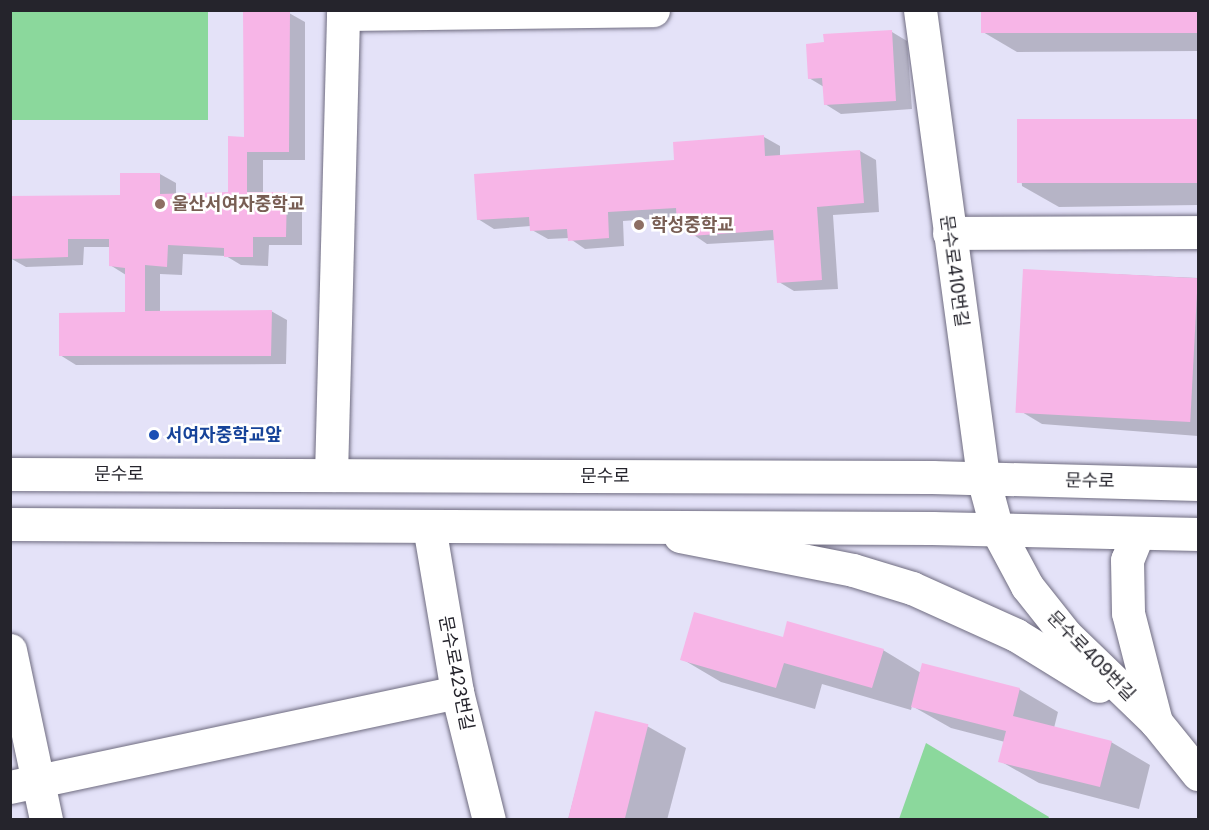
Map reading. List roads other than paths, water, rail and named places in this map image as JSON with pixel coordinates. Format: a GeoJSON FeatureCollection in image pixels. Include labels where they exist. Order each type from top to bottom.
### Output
{"type":"FeatureCollection","features":[{"type":"Feature","properties":{"kind":"street"},"geometry":{"type":"LineString","coordinates":[[331,475],[343,14],[653,10]]}},
{"type":"Feature","properties":{"kind":"street","name":"문수로410번길"},"geometry":{"type":"LineString","coordinates":[[920,10],[983,478],[997,530]]}},
{"type":"Feature","properties":{"kind":"street"},"geometry":{"type":"LineString","coordinates":[[949,233],[1198,232]]}},
{"type":"Feature","properties":{"kind":"street","name":"문수로"},"geometry":{"type":"LineString","coordinates":[[17,476],[983,478],[1198,484]]}},
{"type":"Feature","properties":{"kind":"street"},"geometry":{"type":"LineString","coordinates":[[10,524],[997,530],[1198,534]]}},
{"type":"Feature","properties":{"kind":"street","name":"문수로423번길"},"geometry":{"type":"LineString","coordinates":[[429,526],[458,692],[489,819]]}},
{"type":"Feature","properties":{"kind":"street"},"geometry":{"type":"LineString","coordinates":[[627,527],[783,554],[912,588],[1016,635],[1156,722]]}},
{"type":"Feature","properties":{"kind":"street","name":"문수로409번길"},"geometry":{"type":"LineString","coordinates":[[997,530],[1027,586],[1065,634],[1156,722],[1198,774]]}},
{"type":"Feature","properties":{"kind":"street"},"geometry":{"type":"LineString","coordinates":[[1138,533],[1127,560],[1126,595],[1156,722]]}},
{"type":"Feature","properties":{"kind":"street"},"geometry":{"type":"LineString","coordinates":[[10,650],[23,785],[46,819]]}},
{"type":"Feature","properties":{"kind":"street"},"geometry":{"type":"LineString","coordinates":[[23,785],[458,692]]}},
{"type":"Feature","properties":{"kind":"place","name":"울산서여자중학교"},"geometry":{"type":"Point","coordinates":[160,204]}},
{"type":"Feature","properties":{"kind":"place","name":"학성중학교"},"geometry":{"type":"Point","coordinates":[639,225]}},
{"type":"Feature","properties":{"kind":"place","name":"서여자중학교앞"},"geometry":{"type":"Point","coordinates":[154,435]}}]}
